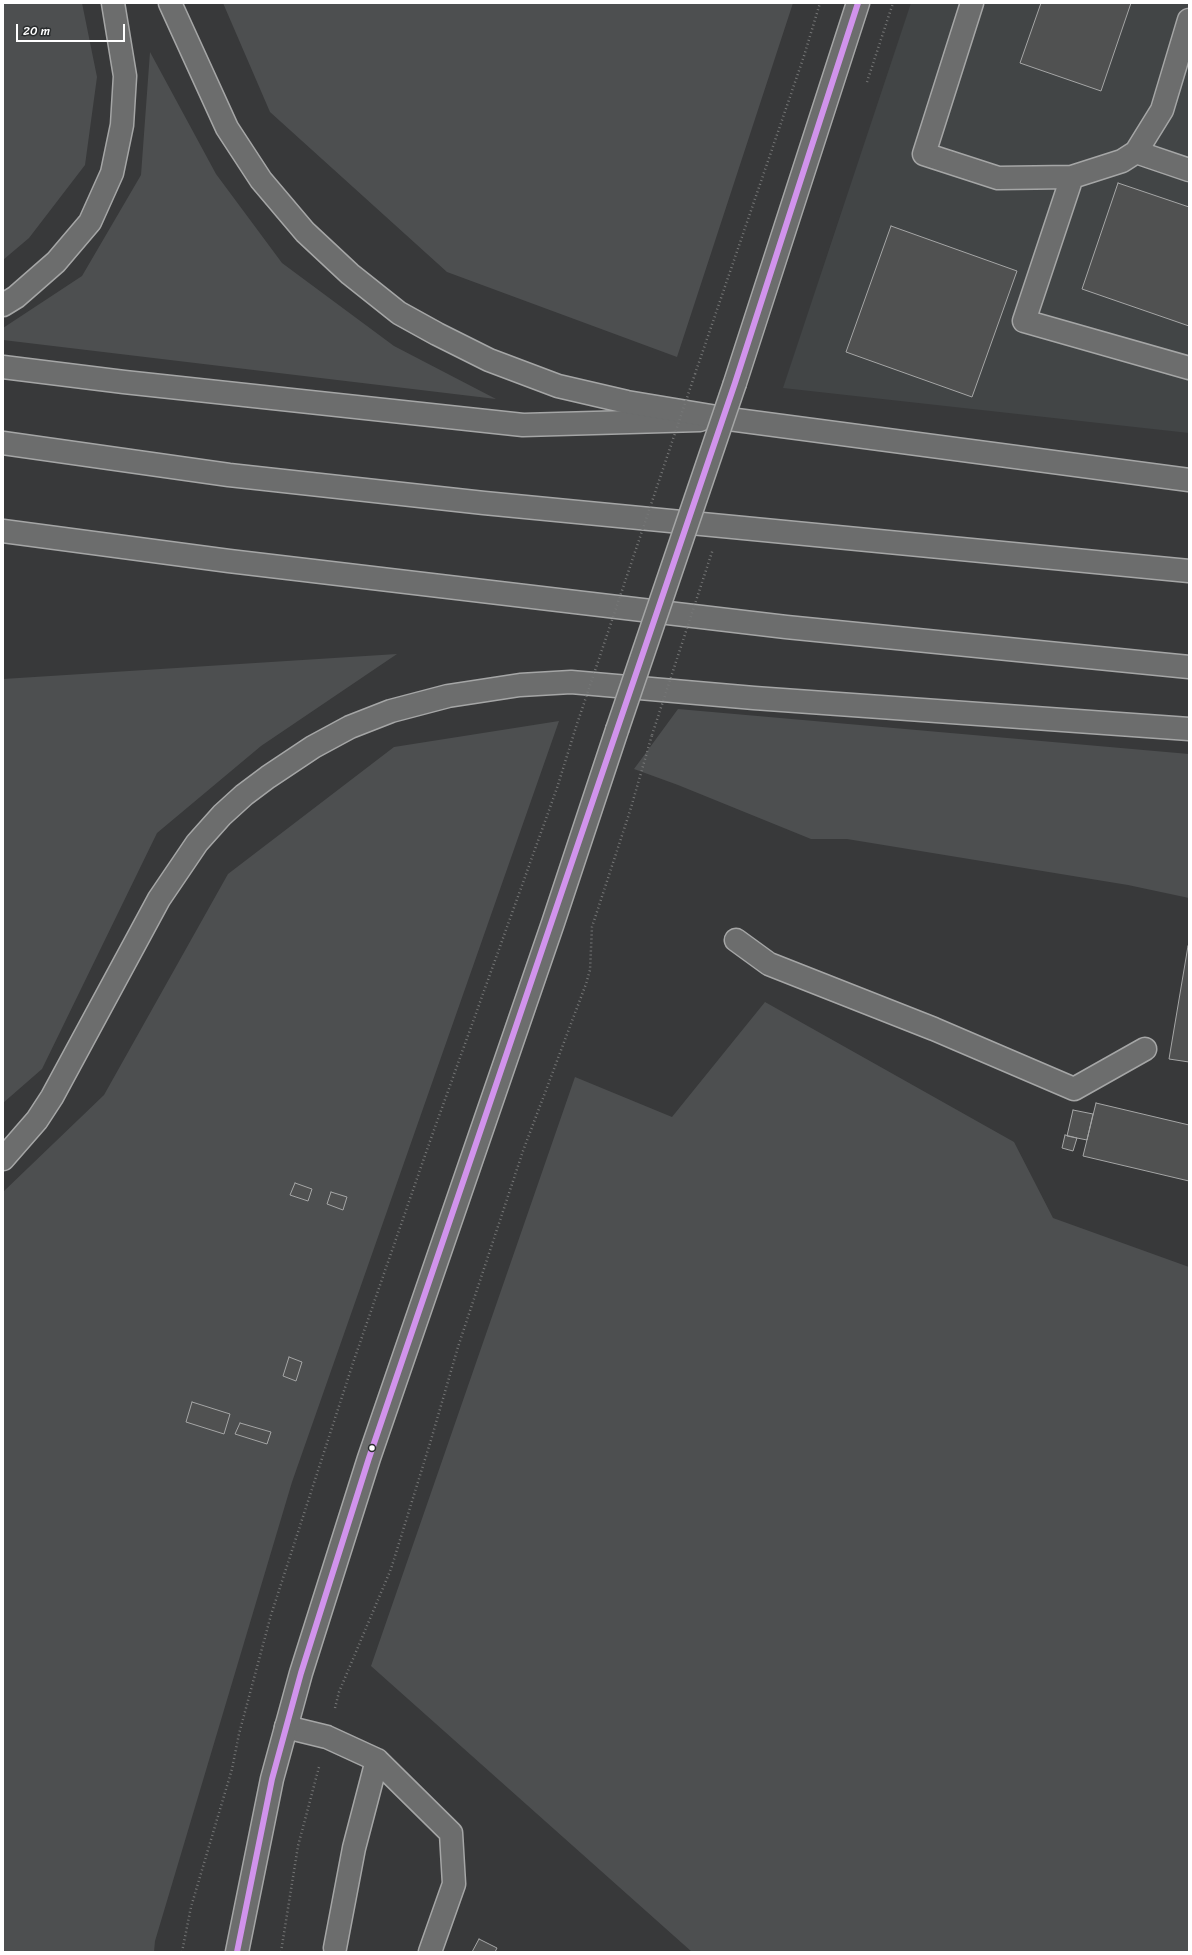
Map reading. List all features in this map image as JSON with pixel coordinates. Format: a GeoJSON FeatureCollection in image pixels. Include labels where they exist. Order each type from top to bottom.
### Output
{"type":"FeatureCollection","features":[{"type":"Feature","properties":{"kind":"main road"},"geometry":{"type":"LineString","coordinates":[[3,305],[16,297],[56,262],[90,222],[112,173],[122,125],[125,76],[113,3]]}},
{"type":"Feature","properties":{"kind":"main road"},"geometry":{"type":"LineString","coordinates":[[170,3],[227,128],[261,180],[305,232],[350,274],[399,313],[489,360],[558,386],[627,402],[729,419],[1189,480]]}},
{"type":"Feature","properties":{"kind":"main road"},"geometry":{"type":"LineString","coordinates":[[237,1952],[262,1825],[300,1673],[369,1458],[553,923],[616,730],[735,383],[858,3]]}},
{"type":"Feature","properties":{"kind":"main road"},"geometry":{"type":"LineString","coordinates":[[972,3],[924,154],[998,178],[1072,177],[1122,161],[1136,152],[1181,78],[1189,20]]}},
{"type":"Feature","properties":{"kind":"main road"},"geometry":{"type":"LineString","coordinates":[[1136,152],[1189,170]]}},
{"type":"Feature","properties":{"kind":"main road"},"geometry":{"type":"LineString","coordinates":[[1072,177],[1024,321],[1189,368]]}},
{"type":"Feature","properties":{"kind":"main road"},"geometry":{"type":"LineString","coordinates":[[3,367],[124,382],[523,424],[729,419]]}},
{"type":"Feature","properties":{"kind":"main road"},"geometry":{"type":"LineString","coordinates":[[3,443],[229,475],[468,501],[1189,571]]}},
{"type":"Feature","properties":{"kind":"main road"},"geometry":{"type":"LineString","coordinates":[[3,531],[236,562],[778,626],[1189,667]]}},
{"type":"Feature","properties":{"kind":"main road"},"geometry":{"type":"LineString","coordinates":[[3,1159],[37,1120],[52,1097],[159,899],[197,843],[222,815],[244,795],[268,777],[313,747],[350,727],[391,711],[448,696],[520,685],[571,682],[746,697],[1189,729]]}},
{"type":"Feature","properties":{"kind":"main road"},"geometry":{"type":"LineString","coordinates":[[736,940],[769,964],[934,1029],[1074,1089],[1144,1048]]}},
{"type":"Feature","properties":{"kind":"main road"},"geometry":{"type":"LineString","coordinates":[[286,1727],[327,1737],[377,1760],[451,1833],[454,1884],[430,1952]]}},
{"type":"Feature","properties":{"kind":"main road"},"geometry":{"type":"LineString","coordinates":[[336,1948],[354,1848],[377,1760]]}},
{"type":"Feature","properties":{"kind":"path"},"geometry":{"type":"LineString","coordinates":[[182,1952],[191,1907],[232,1769],[276,1600],[354,1360],[426,1151],[557,788],[576,727],[695,374],[804,56],[820,3]]}},
{"type":"Feature","properties":{"kind":"path"},"geometry":{"type":"LineString","coordinates":[[280,1952],[298,1846],[339,1692],[391,1569],[429,1448],[458,1347],[523,1151],[586,984],[590,970],[592,927],[630,811],[652,735],[714,548]]}},
{"type":"Feature","properties":{"kind":"shaded area"},"geometry":{"type":"Polygon","coordinates":[[[3,3],[82,3],[97,77],[85,165],[29,238],[3,260],[3,3]]]}},
{"type":"Feature","properties":{"kind":"shaded area"},"geometry":{"type":"Polygon","coordinates":[[[223,3],[793,3],[677,357],[447,272],[270,112],[223,3]]]}},
{"type":"Feature","properties":{"kind":"shaded area"},"geometry":{"type":"Polygon","coordinates":[[[911,3],[1189,3],[1189,433],[783,388],[911,3]]]}},
{"type":"Feature","properties":{"kind":"shaded area"},"geometry":{"type":"Polygon","coordinates":[[[150,52],[216,174],[282,263],[394,346],[496,399],[3,340],[3,328],[82,276],[141,175],[150,52]]]}},
{"type":"Feature","properties":{"kind":"shaded area"},"geometry":{"type":"Polygon","coordinates":[[[397,654],[261,746],[157,833],[42,1069],[3,1103],[3,679],[397,654]]]}},
{"type":"Feature","properties":{"kind":"shaded area"},"geometry":{"type":"Polygon","coordinates":[[[678,709],[1189,754],[1189,898],[1128,885],[847,839],[811,839],[678,785],[634,769],[678,709]]]}},
{"type":"Feature","properties":{"kind":"shaded area"},"geometry":{"type":"Polygon","coordinates":[[[559,721],[292,1482],[155,1941],[154,1952],[3,1952],[3,1192],[104,1095],[228,874],[394,747],[559,721]]]}},
{"type":"Feature","properties":{"kind":"shaded area"},"geometry":{"type":"Polygon","coordinates":[[[765,1002],[1014,1142],[1053,1218],[1189,1267],[1189,1952],[692,1952],[371,1666],[575,1077],[672,1117],[765,1002]]]}},
{"type":"Feature","properties":{"kind":"building"},"geometry":{"type":"Polygon","coordinates":[[[1041,3],[1131,3],[1101,91],[1020,63],[1041,3]]]}},
{"type":"Feature","properties":{"kind":"building"},"geometry":{"type":"Polygon","coordinates":[[[1118,183],[1189,207],[1189,326],[1082,289],[1118,183]]]}},
{"type":"Feature","properties":{"kind":"building"},"geometry":{"type":"Polygon","coordinates":[[[891,226],[1017,271],[972,397],[846,352],[891,226]]]}},
{"type":"Feature","properties":{"kind":"building"},"geometry":{"type":"Polygon","coordinates":[[[1189,946],[1189,1062],[1169,1059],[1189,946]]]}},
{"type":"Feature","properties":{"kind":"building"},"geometry":{"type":"Polygon","coordinates":[[[1096,1103],[1189,1125],[1189,1181],[1083,1156],[1096,1103]]]}},
{"type":"Feature","properties":{"kind":"building"},"geometry":{"type":"Polygon","coordinates":[[[1073,1110],[1093,1114],[1087,1140],[1067,1136],[1073,1110]]]}},
{"type":"Feature","properties":{"kind":"building"},"geometry":{"type":"Polygon","coordinates":[[[1065,1135],[1077,1138],[1073,1151],[1062,1148],[1065,1135]]]}},
{"type":"Feature","properties":{"kind":"building"},"geometry":{"type":"Polygon","coordinates":[[[295,1183],[312,1189],[308,1201],[290,1195],[295,1183]]]}},
{"type":"Feature","properties":{"kind":"building"},"geometry":{"type":"Polygon","coordinates":[[[331,1192],[347,1197],[343,1210],[327,1204],[331,1192]]]}},
{"type":"Feature","properties":{"kind":"building"},"geometry":{"type":"Polygon","coordinates":[[[289,1357],[302,1362],[296,1381],[283,1376],[289,1357]]]}},
{"type":"Feature","properties":{"kind":"building"},"geometry":{"type":"Polygon","coordinates":[[[192,1402],[230,1414],[224,1434],[186,1422],[192,1402]]]}},
{"type":"Feature","properties":{"kind":"building"},"geometry":{"type":"Polygon","coordinates":[[[240,1423],[271,1432],[267,1444],[235,1434],[240,1423]]]}},
{"type":"Feature","properties":{"kind":"building"},"geometry":{"type":"Polygon","coordinates":[[[479,1939],[497,1948],[495,1952],[472,1952],[479,1939]]]}},
{"type":"Feature","properties":{"kind":"transit line"},"geometry":{"type":"LineString","coordinates":[[237,1952],[272,1779],[301,1673],[369,1458],[735,383],[858,3]]}}]}
